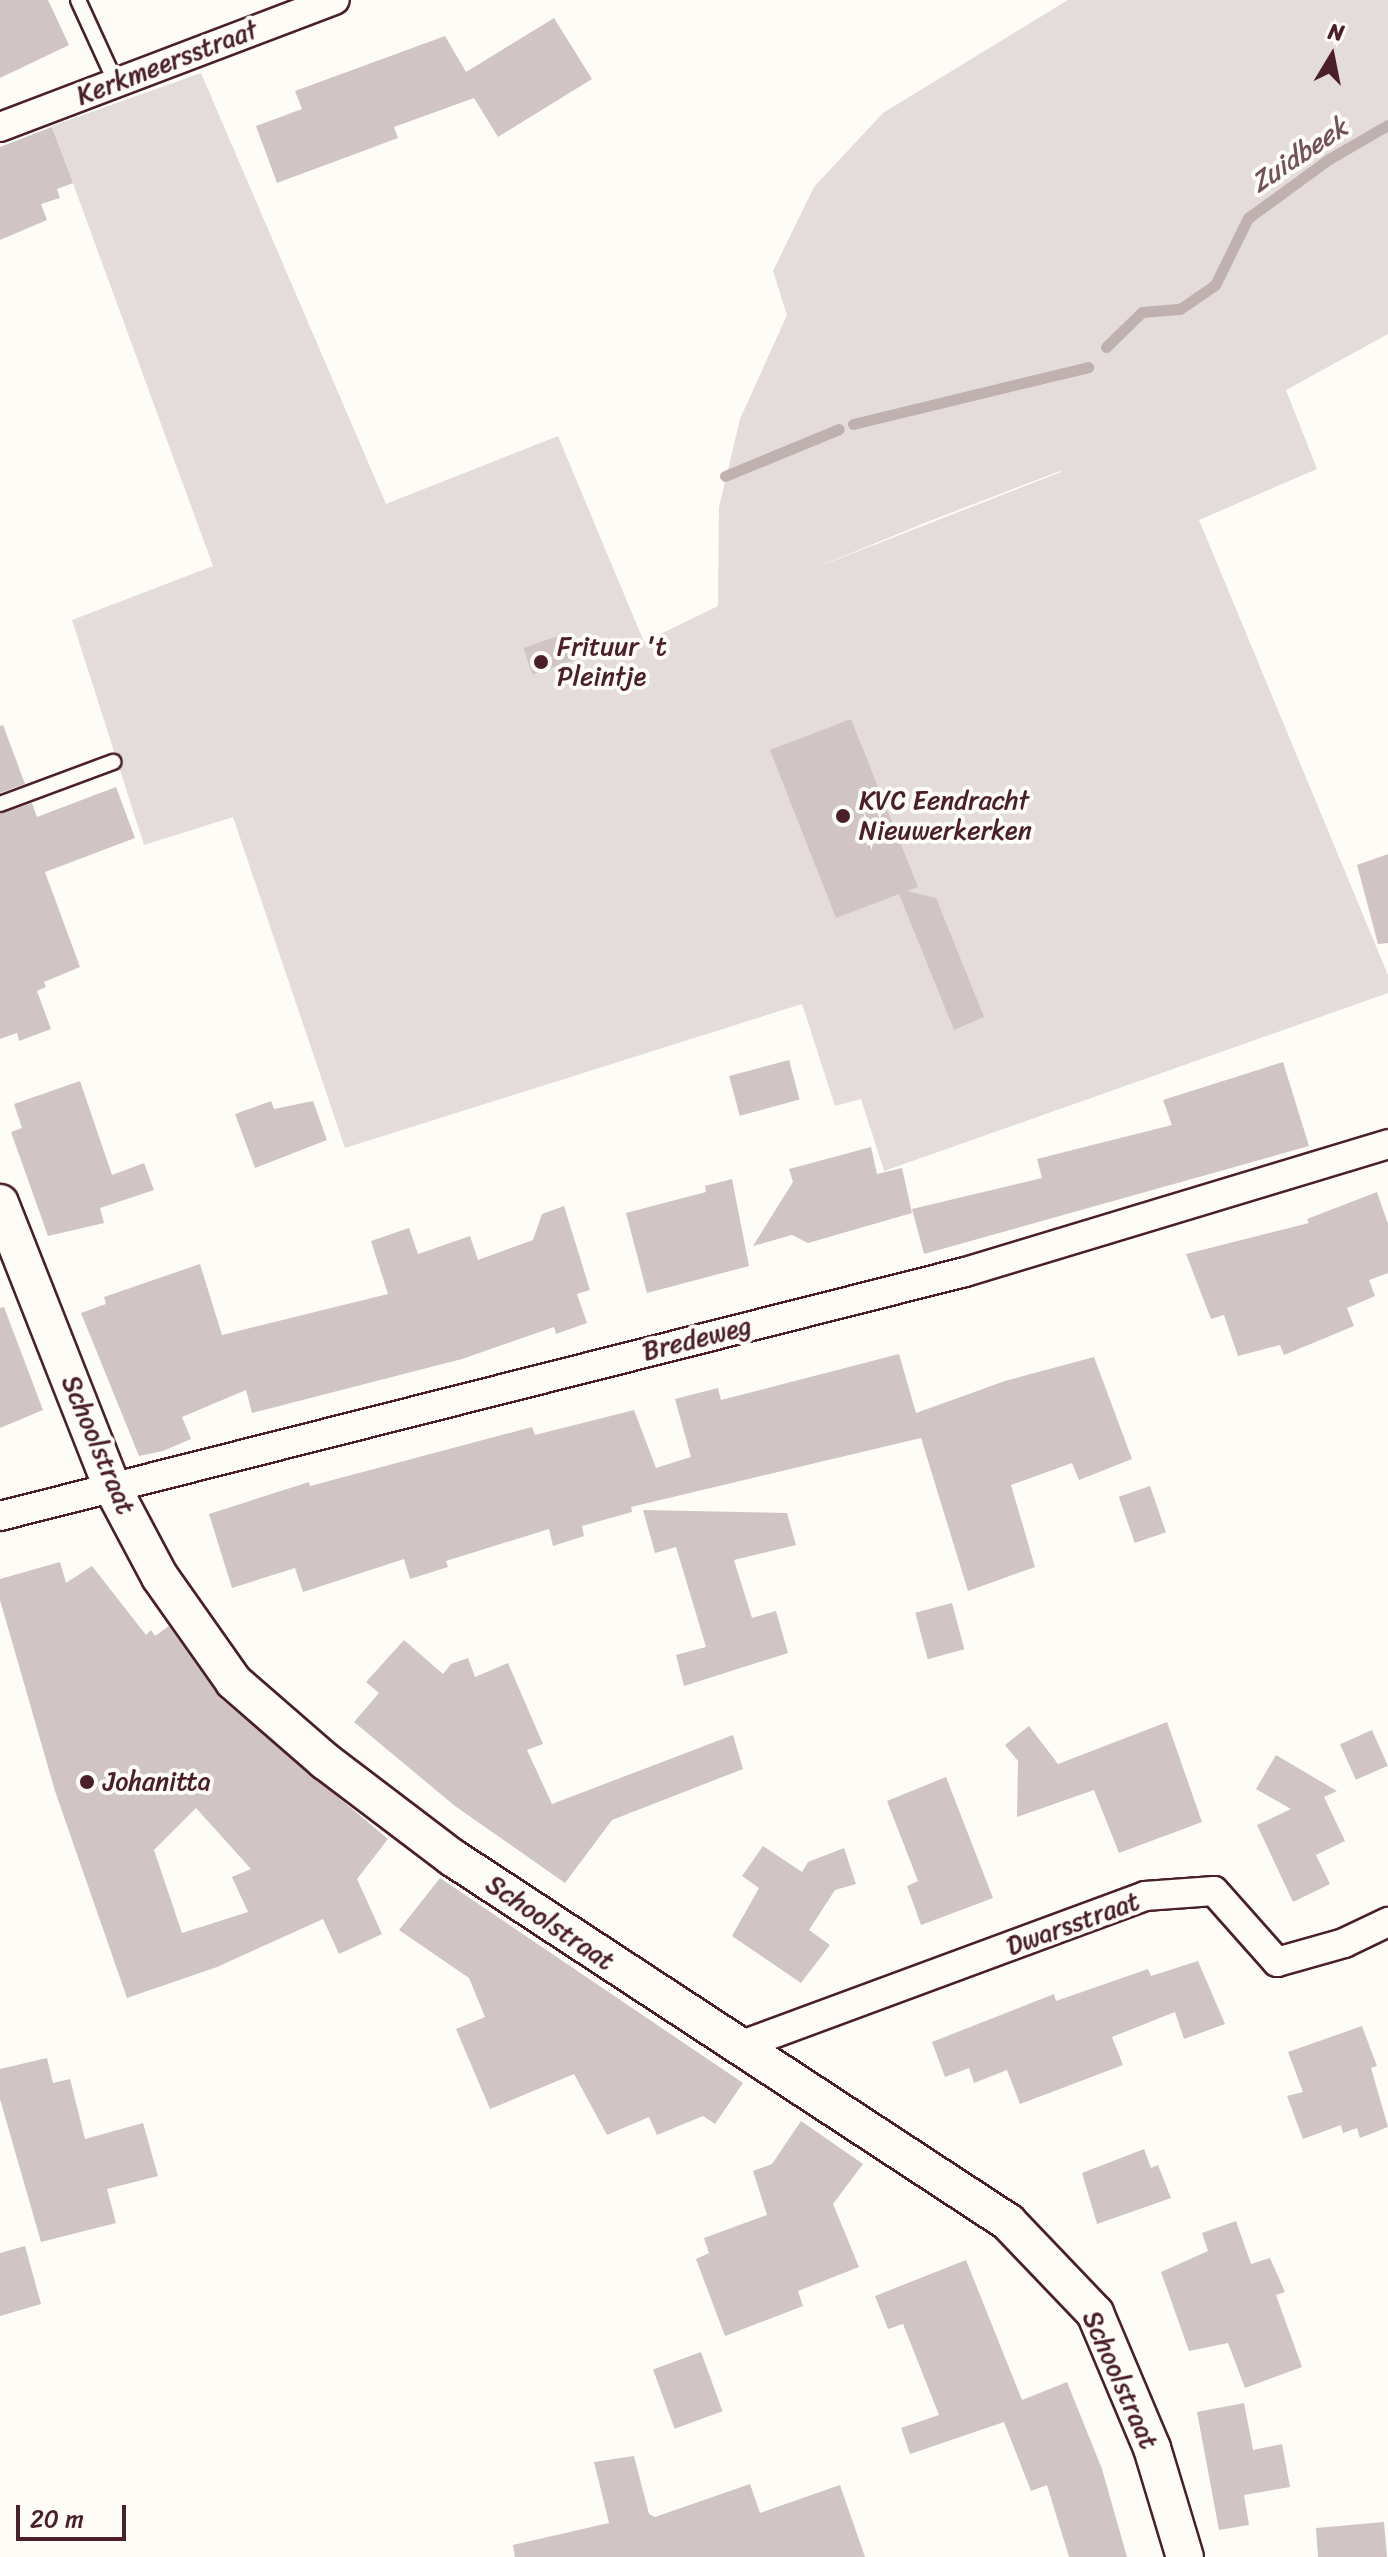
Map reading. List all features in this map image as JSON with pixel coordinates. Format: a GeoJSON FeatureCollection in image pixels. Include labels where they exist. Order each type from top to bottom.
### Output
{"type":"FeatureCollection","features":[{"type":"Feature","properties":{"kind":"street","name":"Kerkmeersstraat"},"geometry":{"type":"LineString","coordinates":[[0,127],[335,0]]}},
{"type":"Feature","properties":{"kind":"street","name":"Bredeweg"},"geometry":{"type":"LineString","coordinates":[[0,1516],[111,1485],[965,1272],[1388,1144]]}},
{"type":"Feature","properties":{"kind":"street","name":"Schoolstraat"},"geometry":{"type":"LineString","coordinates":[[0,1203],[111,1485],[160,1577],[234,1682],[325,1761],[453,1858],[1008,2222],[1095,2313],[1152,2448],[1185,2557]]}},
{"type":"Feature","properties":{"kind":"street","name":"Dwarsstraat"},"geometry":{"type":"LineString","coordinates":[[737,2047],[1145,1896],[1214,1891],[1277,1962],[1344,1943],[1388,1922]]}},
{"type":"Feature","properties":{"kind":"lane"},"geometry":{"type":"LineString","coordinates":[[78,0],[116,83]]}},
{"type":"Feature","properties":{"kind":"lane"},"geometry":{"type":"LineString","coordinates":[[0,804],[113,762]]}},
{"type":"Feature","properties":{"kind":"shaded area"},"geometry":{"type":"Polygon","coordinates":[[[1068,0],[1388,0],[1388,334],[1286,390],[1317,469],[1199,520],[1388,975],[1388,993],[884,1171],[861,1099],[835,1106],[802,1004],[345,1148],[233,817],[144,845],[72,620],[213,566],[52,126],[201,73],[386,504],[558,436],[644,642],[718,606],[719,507],[740,419],[787,315],[773,271],[814,187],[883,113],[1068,0]],[[1061,472],[927,522],[810,570],[1061,472]]]}},
{"type":"Feature","properties":{"kind":"building"},"geometry":{"type":"Polygon","coordinates":[[[0,0],[48,0],[69,45],[0,78],[0,0]]]}},
{"type":"Feature","properties":{"kind":"building"},"geometry":{"type":"Polygon","coordinates":[[[554,18],[592,79],[498,137],[474,98],[394,127],[398,138],[277,183],[256,126],[302,109],[295,91],[445,36],[466,72],[554,18]]]}},
{"type":"Feature","properties":{"kind":"building"},"geometry":{"type":"Polygon","coordinates":[[[52,127],[73,183],[57,189],[60,198],[41,204],[47,220],[0,240],[0,147],[52,127]]]}},
{"type":"Feature","properties":{"kind":"building"},"geometry":{"type":"Polygon","coordinates":[[[564,634],[573,660],[532,674],[523,648],[564,634]]]}},
{"type":"Feature","properties":{"kind":"building","name":"KVC Eendracht Nieuwerkerken"},"geometry":{"type":"Polygon","coordinates":[[[851,719],[918,887],[907,891],[936,898],[984,1017],[954,1030],[899,894],[836,918],[770,750],[851,719]]]}},
{"type":"Feature","properties":{"kind":"building"},"geometry":{"type":"Polygon","coordinates":[[[3,725],[25,784],[0,793],[0,726],[3,725]]]}},
{"type":"Feature","properties":{"kind":"building"},"geometry":{"type":"Polygon","coordinates":[[[116,787],[135,838],[45,872],[80,967],[44,982],[46,987],[37,991],[51,1029],[19,1041],[17,1033],[0,1039],[0,814],[32,803],[37,817],[116,787]]]}},
{"type":"Feature","properties":{"kind":"building"},"geometry":{"type":"Polygon","coordinates":[[[1388,854],[1388,943],[1378,944],[1357,865],[1388,854]]]}},
{"type":"Feature","properties":{"kind":"building"},"geometry":{"type":"Polygon","coordinates":[[[789,1060],[800,1100],[740,1116],[729,1076],[789,1060]]]}},
{"type":"Feature","properties":{"kind":"building"},"geometry":{"type":"Polygon","coordinates":[[[1283,1062],[1309,1146],[924,1254],[912,1209],[1042,1178],[1037,1159],[1172,1125],[1163,1100],[1283,1062]]]}},
{"type":"Feature","properties":{"kind":"building"},"geometry":{"type":"Polygon","coordinates":[[[80,1081],[112,1175],[144,1163],[154,1190],[100,1208],[104,1223],[48,1236],[11,1132],[22,1128],[14,1104],[80,1081]]]}},
{"type":"Feature","properties":{"kind":"building"},"geometry":{"type":"Polygon","coordinates":[[[271,1101],[274,1109],[313,1101],[327,1140],[255,1168],[235,1114],[271,1101]]]}},
{"type":"Feature","properties":{"kind":"building"},"geometry":{"type":"Polygon","coordinates":[[[871,1147],[877,1174],[902,1168],[912,1213],[808,1243],[792,1235],[753,1246],[793,1182],[789,1169],[871,1147]]]}},
{"type":"Feature","properties":{"kind":"building"},"geometry":{"type":"Polygon","coordinates":[[[732,1179],[749,1266],[647,1293],[626,1213],[706,1192],[705,1186],[732,1179]]]}},
{"type":"Feature","properties":{"kind":"building"},"geometry":{"type":"Polygon","coordinates":[[[1377,1192],[1388,1224],[1388,1273],[1369,1280],[1375,1296],[1347,1308],[1354,1326],[1284,1355],[1280,1345],[1238,1356],[1224,1315],[1211,1319],[1186,1254],[1309,1223],[1307,1219],[1377,1192]]]}},
{"type":"Feature","properties":{"kind":"building"},"geometry":{"type":"Polygon","coordinates":[[[564,1206],[590,1290],[577,1294],[587,1323],[556,1334],[554,1327],[462,1359],[252,1413],[246,1390],[182,1417],[191,1439],[163,1451],[139,1456],[81,1313],[106,1304],[104,1297],[200,1264],[222,1335],[388,1294],[371,1241],[409,1228],[418,1254],[470,1236],[478,1260],[533,1240],[542,1214],[564,1206]]]}},
{"type":"Feature","properties":{"kind":"building"},"geometry":{"type":"Polygon","coordinates":[[[4,1307],[43,1410],[0,1428],[0,1308],[4,1307]]]}},
{"type":"Feature","properties":{"kind":"building"},"geometry":{"type":"Polygon","coordinates":[[[899,1354],[916,1413],[1005,1381],[1094,1357],[1132,1459],[1079,1480],[1072,1463],[1011,1485],[1035,1567],[968,1591],[921,1438],[631,1507],[632,1512],[582,1526],[584,1536],[553,1546],[549,1529],[446,1561],[448,1567],[410,1579],[404,1559],[303,1592],[295,1568],[232,1588],[209,1514],[309,1482],[310,1486],[532,1427],[535,1435],[634,1410],[656,1468],[691,1457],[675,1399],[718,1388],[721,1400],[899,1354]]]}},
{"type":"Feature","properties":{"kind":"building"},"geometry":{"type":"Polygon","coordinates":[[[1150,1486],[1166,1532],[1135,1543],[1119,1497],[1150,1486]]]}},
{"type":"Feature","properties":{"kind":"building"},"geometry":{"type":"Polygon","coordinates":[[[643,1510],[787,1513],[796,1545],[734,1560],[752,1618],[776,1611],[788,1653],[684,1686],[676,1655],[706,1647],[676,1547],[655,1553],[643,1510]]]}},
{"type":"Feature","properties":{"kind":"building"},"geometry":{"type":"Polygon","coordinates":[[[60,1562],[66,1583],[92,1566],[146,1635],[151,1630],[155,1636],[169,1626],[220,1698],[388,1839],[357,1879],[382,1934],[339,1954],[323,1919],[217,1967],[127,1998],[55,1791],[0,1600],[0,1579],[60,1562]],[[196,1808],[154,1850],[182,1933],[248,1912],[232,1877],[251,1869],[196,1808]]]}},
{"type":"Feature","properties":{"kind":"building"},"geometry":{"type":"Polygon","coordinates":[[[952,1603],[964,1649],[928,1659],[915,1613],[952,1603]]]}},
{"type":"Feature","properties":{"kind":"building"},"geometry":{"type":"Polygon","coordinates":[[[404,1640],[443,1674],[451,1664],[468,1658],[475,1677],[508,1663],[543,1744],[527,1750],[552,1804],[733,1735],[743,1769],[612,1820],[565,1883],[455,1806],[354,1722],[379,1693],[366,1682],[404,1640]]]}},
{"type":"Feature","properties":{"kind":"building"},"geometry":{"type":"Polygon","coordinates":[[[1167,1722],[1202,1822],[1119,1853],[1094,1790],[1017,1817],[1018,1761],[1005,1745],[1029,1726],[1058,1764],[1167,1722]]]}},
{"type":"Feature","properties":{"kind":"building"},"geometry":{"type":"Polygon","coordinates":[[[1372,1730],[1388,1766],[1356,1780],[1340,1744],[1372,1730]]]}},
{"type":"Feature","properties":{"kind":"building"},"geometry":{"type":"Polygon","coordinates":[[[1276,1755],[1337,1791],[1324,1797],[1345,1841],[1316,1855],[1330,1884],[1293,1902],[1257,1825],[1291,1809],[1256,1789],[1276,1755]]]}},
{"type":"Feature","properties":{"kind":"building"},"geometry":{"type":"Polygon","coordinates":[[[946,1777],[993,1898],[921,1925],[907,1886],[918,1881],[887,1801],[946,1777]]]}},
{"type":"Feature","properties":{"kind":"building"},"geometry":{"type":"Polygon","coordinates":[[[763,1846],[802,1872],[808,1862],[844,1848],[856,1884],[835,1890],[809,1930],[830,1945],[801,1983],[732,1936],[759,1888],[742,1876],[763,1846]]]}},
{"type":"Feature","properties":{"kind":"building"},"geometry":{"type":"Polygon","coordinates":[[[440,1878],[743,2083],[715,2124],[703,2116],[657,2135],[649,2117],[607,2135],[574,2074],[490,2109],[456,2029],[485,2017],[469,1978],[399,1930],[440,1878]]]}},
{"type":"Feature","properties":{"kind":"building"},"geometry":{"type":"Polygon","coordinates":[[[1198,1961],[1225,2024],[1184,2039],[1175,2012],[1112,2037],[1123,2065],[1020,2104],[1007,2070],[974,2083],[969,2068],[945,2077],[932,2042],[1054,1994],[1056,2001],[1148,1969],[1151,1976],[1198,1961]]]}},
{"type":"Feature","properties":{"kind":"building"},"geometry":{"type":"Polygon","coordinates":[[[1362,2026],[1377,2066],[1371,2068],[1388,2127],[1360,2138],[1357,2128],[1343,2133],[1341,2125],[1303,2139],[1287,2096],[1303,2092],[1288,2052],[1362,2026]]]}},
{"type":"Feature","properties":{"kind":"building"},"geometry":{"type":"Polygon","coordinates":[[[47,2058],[53,2083],[70,2079],[85,2139],[143,2123],[158,2176],[107,2189],[116,2223],[41,2242],[0,2099],[0,2069],[47,2058]]]}},
{"type":"Feature","properties":{"kind":"building"},"geometry":{"type":"Polygon","coordinates":[[[801,2121],[863,2164],[833,2204],[859,2267],[798,2291],[803,2306],[725,2336],[696,2259],[709,2253],[704,2238],[767,2215],[753,2171],[772,2164],[801,2121]]]}},
{"type":"Feature","properties":{"kind":"building"},"geometry":{"type":"Polygon","coordinates":[[[1144,2149],[1151,2168],[1158,2165],[1171,2198],[1097,2224],[1082,2173],[1144,2149]]]}},
{"type":"Feature","properties":{"kind":"building"},"geometry":{"type":"Polygon","coordinates":[[[1236,2221],[1251,2264],[1270,2258],[1285,2292],[1276,2295],[1302,2367],[1245,2388],[1228,2343],[1189,2351],[1161,2272],[1208,2251],[1202,2233],[1236,2221]]]}},
{"type":"Feature","properties":{"kind":"building"},"geometry":{"type":"Polygon","coordinates":[[[25,2246],[41,2304],[0,2316],[0,2253],[25,2246]]]}},
{"type":"Feature","properties":{"kind":"building"},"geometry":{"type":"Polygon","coordinates":[[[966,2260],[1022,2400],[1067,2382],[1102,2469],[1127,2557],[1069,2557],[1047,2485],[1031,2491],[1004,2422],[910,2454],[901,2428],[939,2415],[903,2324],[888,2329],[875,2296],[966,2260]]]}},
{"type":"Feature","properties":{"kind":"building"},"geometry":{"type":"Polygon","coordinates":[[[701,2352],[723,2411],[675,2429],[653,2369],[701,2352]]]}},
{"type":"Feature","properties":{"kind":"building"},"geometry":{"type":"Polygon","coordinates":[[[1244,2403],[1253,2450],[1282,2444],[1290,2487],[1244,2495],[1249,2525],[1219,2530],[1197,2412],[1244,2403]]]}},
{"type":"Feature","properties":{"kind":"building"},"geometry":{"type":"Polygon","coordinates":[[[634,2456],[649,2514],[655,2517],[750,2484],[760,2513],[840,2485],[865,2557],[515,2557],[513,2545],[609,2523],[594,2462],[634,2456]]]}},
{"type":"Feature","properties":{"kind":"building"},"geometry":{"type":"Polygon","coordinates":[[[1384,2522],[1387,2557],[1318,2557],[1316,2528],[1384,2522]]]}},
{"type":"Feature","properties":{"kind":"waterway","name":"Zuidbeek"},"geometry":{"type":"LineString","coordinates":[[1106,347],[1142,312],[1180,309],[1215,285],[1248,218],[1329,159],[1388,125]]}},
{"type":"Feature","properties":{"kind":"waterway","name":"Zuidbeek"},"geometry":{"type":"LineString","coordinates":[[853,424],[1088,367]]}},
{"type":"Feature","properties":{"kind":"waterway","name":"Zuidbeek"},"geometry":{"type":"LineString","coordinates":[[725,476],[839,429]]}},
{"type":"Feature","properties":{"kind":"place","name":"Frituur 't Pleintje"},"geometry":{"type":"Point","coordinates":[541,662]}},
{"type":"Feature","properties":{"kind":"place","name":"KVC Eendracht Nieuwerkerken"},"geometry":{"type":"Point","coordinates":[843,816]}},
{"type":"Feature","properties":{"kind":"place","name":"Johanitta"},"geometry":{"type":"Point","coordinates":[87,1782]}}]}
